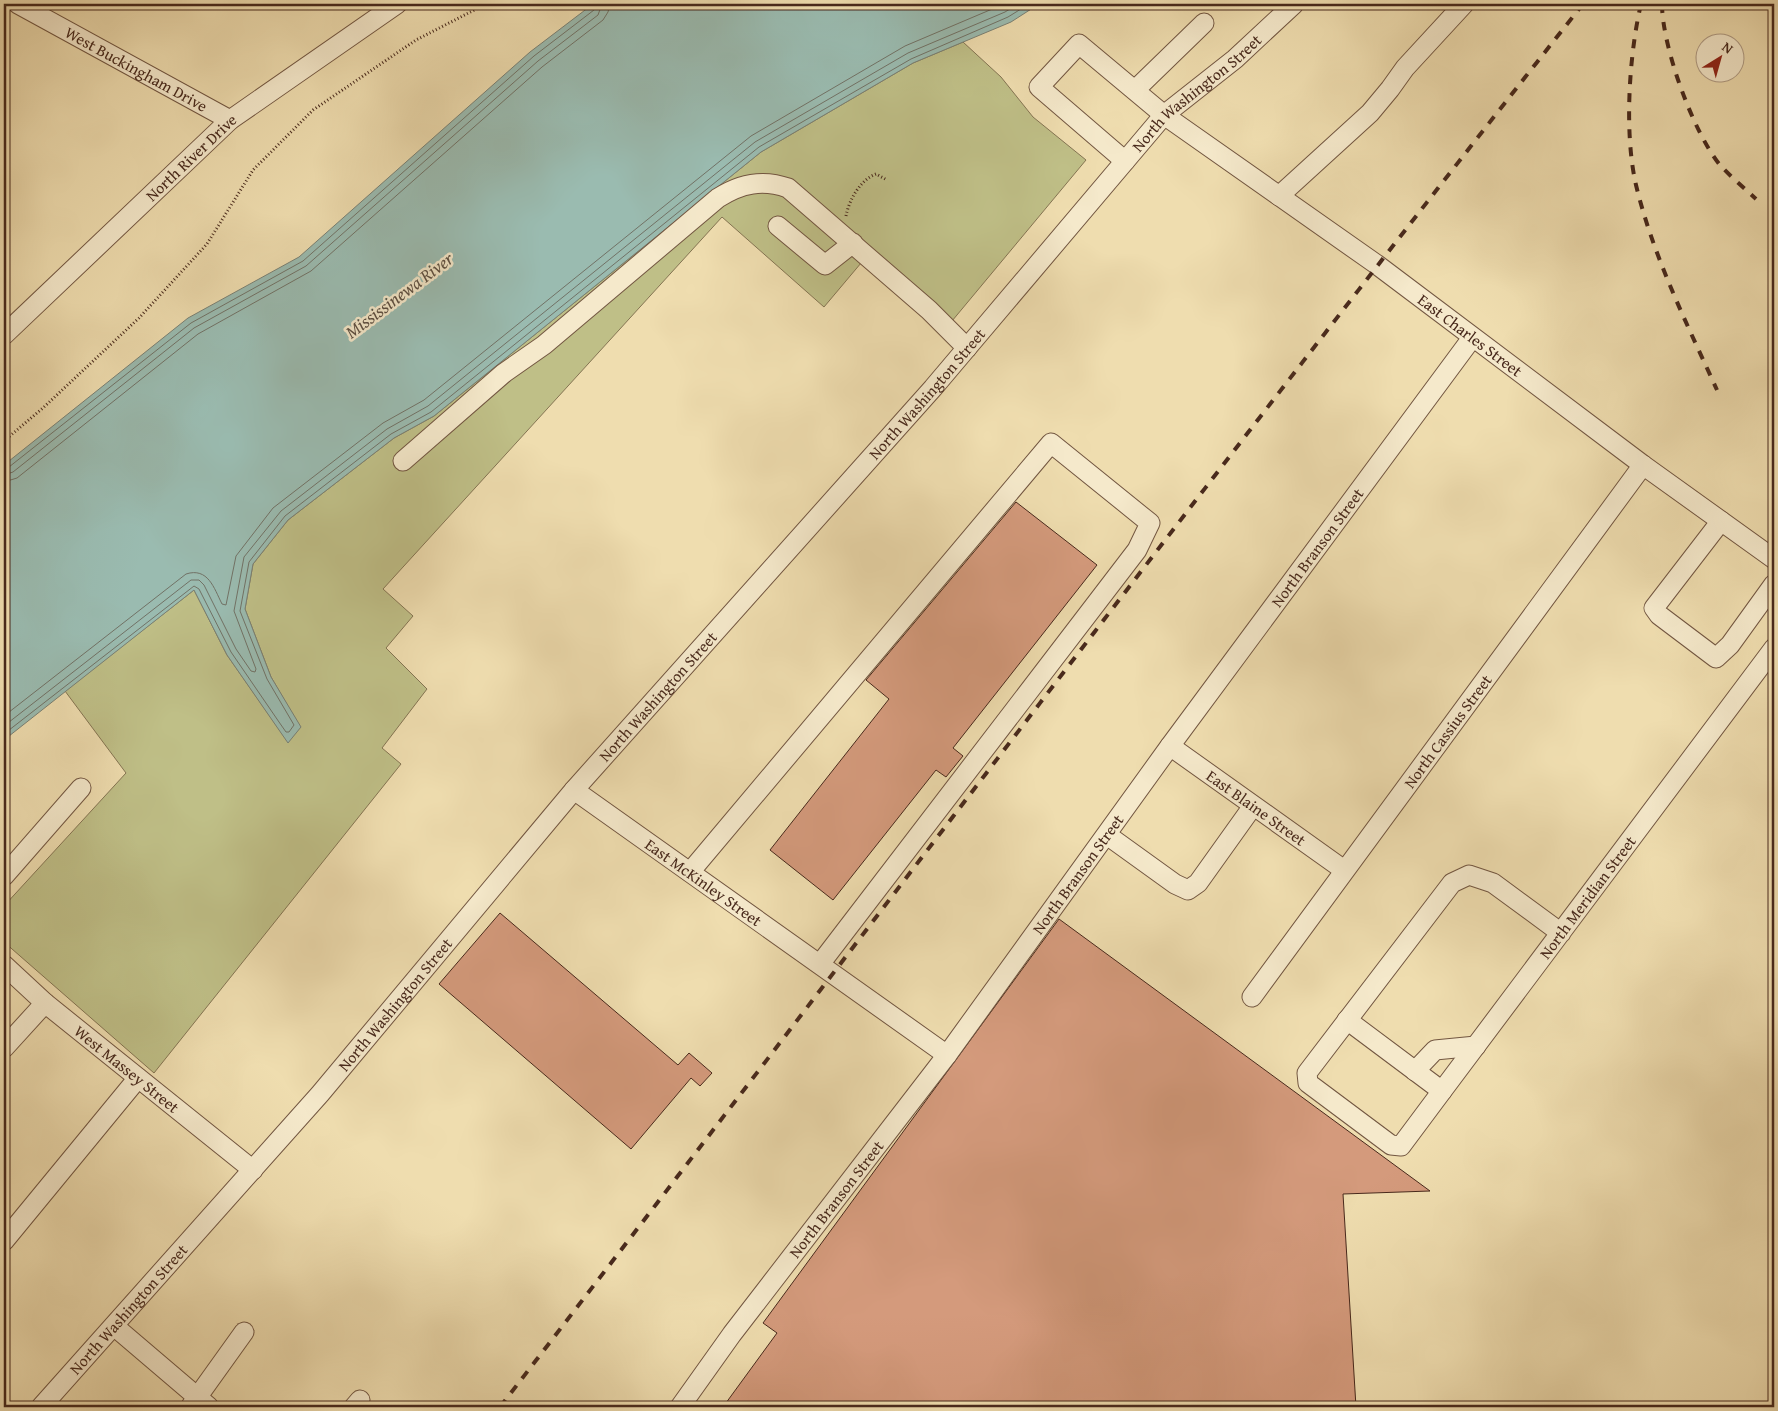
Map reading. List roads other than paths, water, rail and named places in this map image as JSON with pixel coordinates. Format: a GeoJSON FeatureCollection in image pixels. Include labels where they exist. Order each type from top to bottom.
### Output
{"type":"FeatureCollection","features":[{"type":"Feature","properties":{"kind":"street","name":"West Buckingham Drive"},"geometry":{"type":"LineString","coordinates":[[18,4],[230,120]]}},
{"type":"Feature","properties":{"kind":"street","name":"North River Drive"},"geometry":{"type":"LineString","coordinates":[[4,335],[230,120],[397,4]]}},
{"type":"Feature","properties":{"kind":"street","name":"North Washington Street"},"geometry":{"type":"LineString","coordinates":[[40,1407],[333,1079],[574,790],[967,348],[1164,115],[1235,59],[1294,4]]}},
{"type":"Feature","properties":{"kind":"street"},"geometry":{"type":"LineString","coordinates":[[1279,196],[1370,113],[1404,68],[1458,6]]}},
{"type":"Feature","properties":{"kind":"street"},"geometry":{"type":"LineString","coordinates":[[1134,90],[1204,23]]}},
{"type":"Feature","properties":{"kind":"street","name":"East Charles Street"},"geometry":{"type":"LineString","coordinates":[[1125,161],[1039,87],[1079,44],[1164,115],[1376,264],[1643,465],[1774,559]]}},
{"type":"Feature","properties":{"kind":"street"},"geometry":{"type":"LineString","coordinates":[[403,461],[504,373],[544,345],[730,190],[751,183],[774,183],[788,188],[928,310],[967,348]]}},
{"type":"Feature","properties":{"kind":"street"},"geometry":{"type":"LineString","coordinates":[[778,226],[825,265],[848,239]]}},
{"type":"Feature","properties":{"kind":"street","name":"North Branson Street"},"geometry":{"type":"LineString","coordinates":[[680,1407],[732,1334],[948,1055],[1170,746],[1472,338]]}},
{"type":"Feature","properties":{"kind":"street"},"geometry":{"type":"LineString","coordinates":[[690,872],[1050,443],[1150,523],[1137,550],[827,969]]}},
{"type":"Feature","properties":{"kind":"street","name":"North Cassius Street"},"geometry":{"type":"LineString","coordinates":[[1252,997],[1643,465]]}},
{"type":"Feature","properties":{"kind":"street"},"geometry":{"type":"LineString","coordinates":[[1721,521],[1654,608],[1659,615],[1716,658],[1730,645],[1774,584]]}},
{"type":"Feature","properties":{"kind":"street","name":"North Meridian Street"},"geometry":{"type":"LineString","coordinates":[[1347,1020],[1307,1073],[1308,1084],[1392,1145],[1401,1146],[1774,648]]}},
{"type":"Feature","properties":{"kind":"street","name":"East Blaine Street"},"geometry":{"type":"LineString","coordinates":[[1170,746],[1344,870]]}},
{"type":"Feature","properties":{"kind":"street"},"geometry":{"type":"LineString","coordinates":[[4,876],[81,788]]}},
{"type":"Feature","properties":{"kind":"street","name":"East McKinley Street"},"geometry":{"type":"LineString","coordinates":[[574,790],[948,1055]]}},
{"type":"Feature","properties":{"kind":"street"},"geometry":{"type":"LineString","coordinates":[[1107,834],[1175,884],[1188,890],[1198,883],[1253,806]]}},
{"type":"Feature","properties":{"kind":"street"},"geometry":{"type":"LineString","coordinates":[[1442,1091],[1347,1020],[1452,883],[1469,875],[1493,882],[1561,932]]}},
{"type":"Feature","properties":{"kind":"street","name":"West Massey Street"},"geometry":{"type":"LineString","coordinates":[[4,964],[45,1003],[253,1170]]}},
{"type":"Feature","properties":{"kind":"street"},"geometry":{"type":"LineString","coordinates":[[4,1048],[45,1003]]}},
{"type":"Feature","properties":{"kind":"street"},"geometry":{"type":"LineString","coordinates":[[1415,1071],[1435,1050],[1476,1046]]}},
{"type":"Feature","properties":{"kind":"street"},"geometry":{"type":"LineString","coordinates":[[4,1241],[138,1078]]}},
{"type":"Feature","properties":{"kind":"street"},"geometry":{"type":"LineString","coordinates":[[114,1326],[199,1404],[244,1332]]}},
{"type":"Feature","properties":{"kind":"water","name":"Mississinewa River"},"geometry":{"type":"Polygon","coordinates":[[[593,4],[1039,4],[1011,22],[913,63],[761,152],[434,416],[394,438],[288,520],[253,564],[245,609],[271,677],[301,727],[288,743],[227,655],[194,590],[4,740],[4,465],[188,318],[299,257],[530,52],[593,4]]]}},
{"type":"Feature","properties":{"kind":"railway"},"geometry":{"type":"LineString","coordinates":[[500,1407],[1174,528],[1583,4]]}},
{"type":"Feature","properties":{"kind":"railway"},"geometry":{"type":"LineString","coordinates":[[1641,4],[1633,46],[1629,118],[1632,164],[1636,185],[1661,264],[1717,390]]}},
{"type":"Feature","properties":{"kind":"railway"},"geometry":{"type":"LineString","coordinates":[[1662,4],[1663,22],[1673,65],[1700,132],[1720,165],[1756,199]]}}]}
